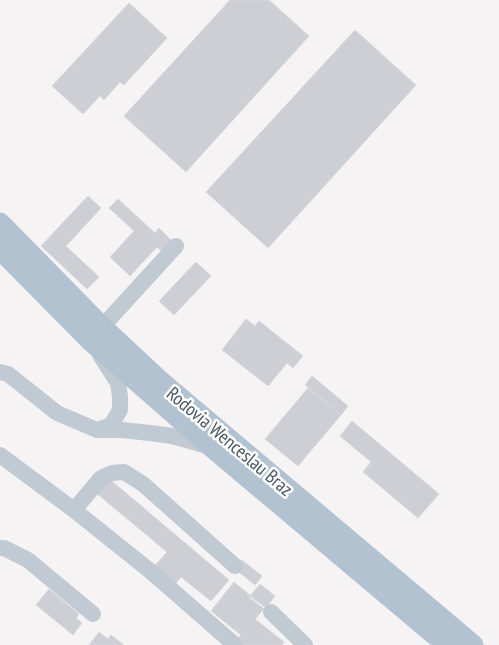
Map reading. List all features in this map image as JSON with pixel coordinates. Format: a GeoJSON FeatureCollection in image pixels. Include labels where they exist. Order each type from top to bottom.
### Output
{"type":"FeatureCollection","features":[{"type":"Feature","properties":{"kind":"main road","name":"Rodovia Wenceslau Braz"},"geometry":{"type":"LineString","coordinates":[[0,223],[97,334],[160,381],[473,645]]}},
{"type":"Feature","properties":{"kind":"main road","name":"Rodovia Wenceslau Braz"},"geometry":{"type":"LineString","coordinates":[[0,249],[97,334],[213,448],[447,645]]}},
{"type":"Feature","properties":{"kind":"lane"},"geometry":{"type":"LineString","coordinates":[[96,430],[111,425],[120,410],[118,383],[97,334],[176,246]]}},
{"type":"Feature","properties":{"kind":"lane"},"geometry":{"type":"LineString","coordinates":[[3,377],[57,413],[96,430],[122,430],[172,436],[213,448]]}},
{"type":"Feature","properties":{"kind":"lane"},"geometry":{"type":"LineString","coordinates":[[0,455],[74,510],[148,570],[235,645]]}},
{"type":"Feature","properties":{"kind":"lane"},"geometry":{"type":"LineString","coordinates":[[74,510],[101,478],[112,473],[124,472],[143,484],[235,566]]}},
{"type":"Feature","properties":{"kind":"lane"},"geometry":{"type":"LineString","coordinates":[[0,548],[4,548],[28,560],[93,614]]}},
{"type":"Feature","properties":{"kind":"lane"},"geometry":{"type":"LineString","coordinates":[[271,612],[305,645]]}},
{"type":"Feature","properties":{"kind":"building"},"geometry":{"type":"Polygon","coordinates":[[[230,0],[269,0],[309,36],[186,172],[124,116],[230,0]]]}},
{"type":"Feature","properties":{"kind":"building"},"geometry":{"type":"Polygon","coordinates":[[[129,3],[167,38],[124,85],[120,82],[104,100],[100,96],[83,114],[52,86],[129,3]]]}},
{"type":"Feature","properties":{"kind":"building"},"geometry":{"type":"Polygon","coordinates":[[[355,30],[416,85],[268,248],[206,192],[355,30]]]}},
{"type":"Feature","properties":{"kind":"building"},"geometry":{"type":"Polygon","coordinates":[[[88,196],[101,208],[66,246],[99,277],[87,289],[41,246],[88,196]]]}},
{"type":"Feature","properties":{"kind":"building"},"geometry":{"type":"Polygon","coordinates":[[[118,199],[155,233],[159,228],[172,241],[162,251],[157,247],[130,276],[110,257],[134,231],[109,208],[118,199]]]}},
{"type":"Feature","properties":{"kind":"building"},"geometry":{"type":"Polygon","coordinates":[[[196,262],[211,276],[174,315],[159,301],[196,262]]]}},
{"type":"Feature","properties":{"kind":"building"},"geometry":{"type":"Polygon","coordinates":[[[246,319],[255,326],[259,321],[303,356],[293,368],[287,363],[268,386],[222,350],[246,319]]]}},
{"type":"Feature","properties":{"kind":"building"},"geometry":{"type":"Polygon","coordinates":[[[312,376],[348,406],[341,415],[305,385],[312,376]]]}},
{"type":"Feature","properties":{"kind":"building"},"geometry":{"type":"Polygon","coordinates":[[[308,388],[341,415],[298,466],[265,439],[308,388]]]}},
{"type":"Feature","properties":{"kind":"building"},"geometry":{"type":"Polygon","coordinates":[[[352,421],[439,494],[418,518],[363,472],[371,462],[340,436],[352,421]]]}},
{"type":"Feature","properties":{"kind":"building"},"geometry":{"type":"Polygon","coordinates":[[[107,477],[229,580],[211,601],[181,577],[172,588],[151,570],[167,552],[95,492],[107,477]]]}},
{"type":"Feature","properties":{"kind":"building"},"geometry":{"type":"Polygon","coordinates":[[[242,560],[262,576],[255,585],[235,569],[242,560]]]}},
{"type":"Feature","properties":{"kind":"building"},"geometry":{"type":"Polygon","coordinates":[[[234,582],[264,609],[255,619],[284,642],[282,645],[237,645],[234,643],[241,635],[211,611],[234,582]]]}},
{"type":"Feature","properties":{"kind":"building"},"geometry":{"type":"Polygon","coordinates":[[[260,584],[275,596],[266,608],[250,596],[260,584]]]}},
{"type":"Feature","properties":{"kind":"building"},"geometry":{"type":"Polygon","coordinates":[[[49,589],[79,614],[76,618],[82,623],[73,635],[36,605],[49,589]]]}},
{"type":"Feature","properties":{"kind":"building"},"geometry":{"type":"Polygon","coordinates":[[[99,632],[108,639],[111,635],[124,645],[89,645],[99,632]]]}}]}
